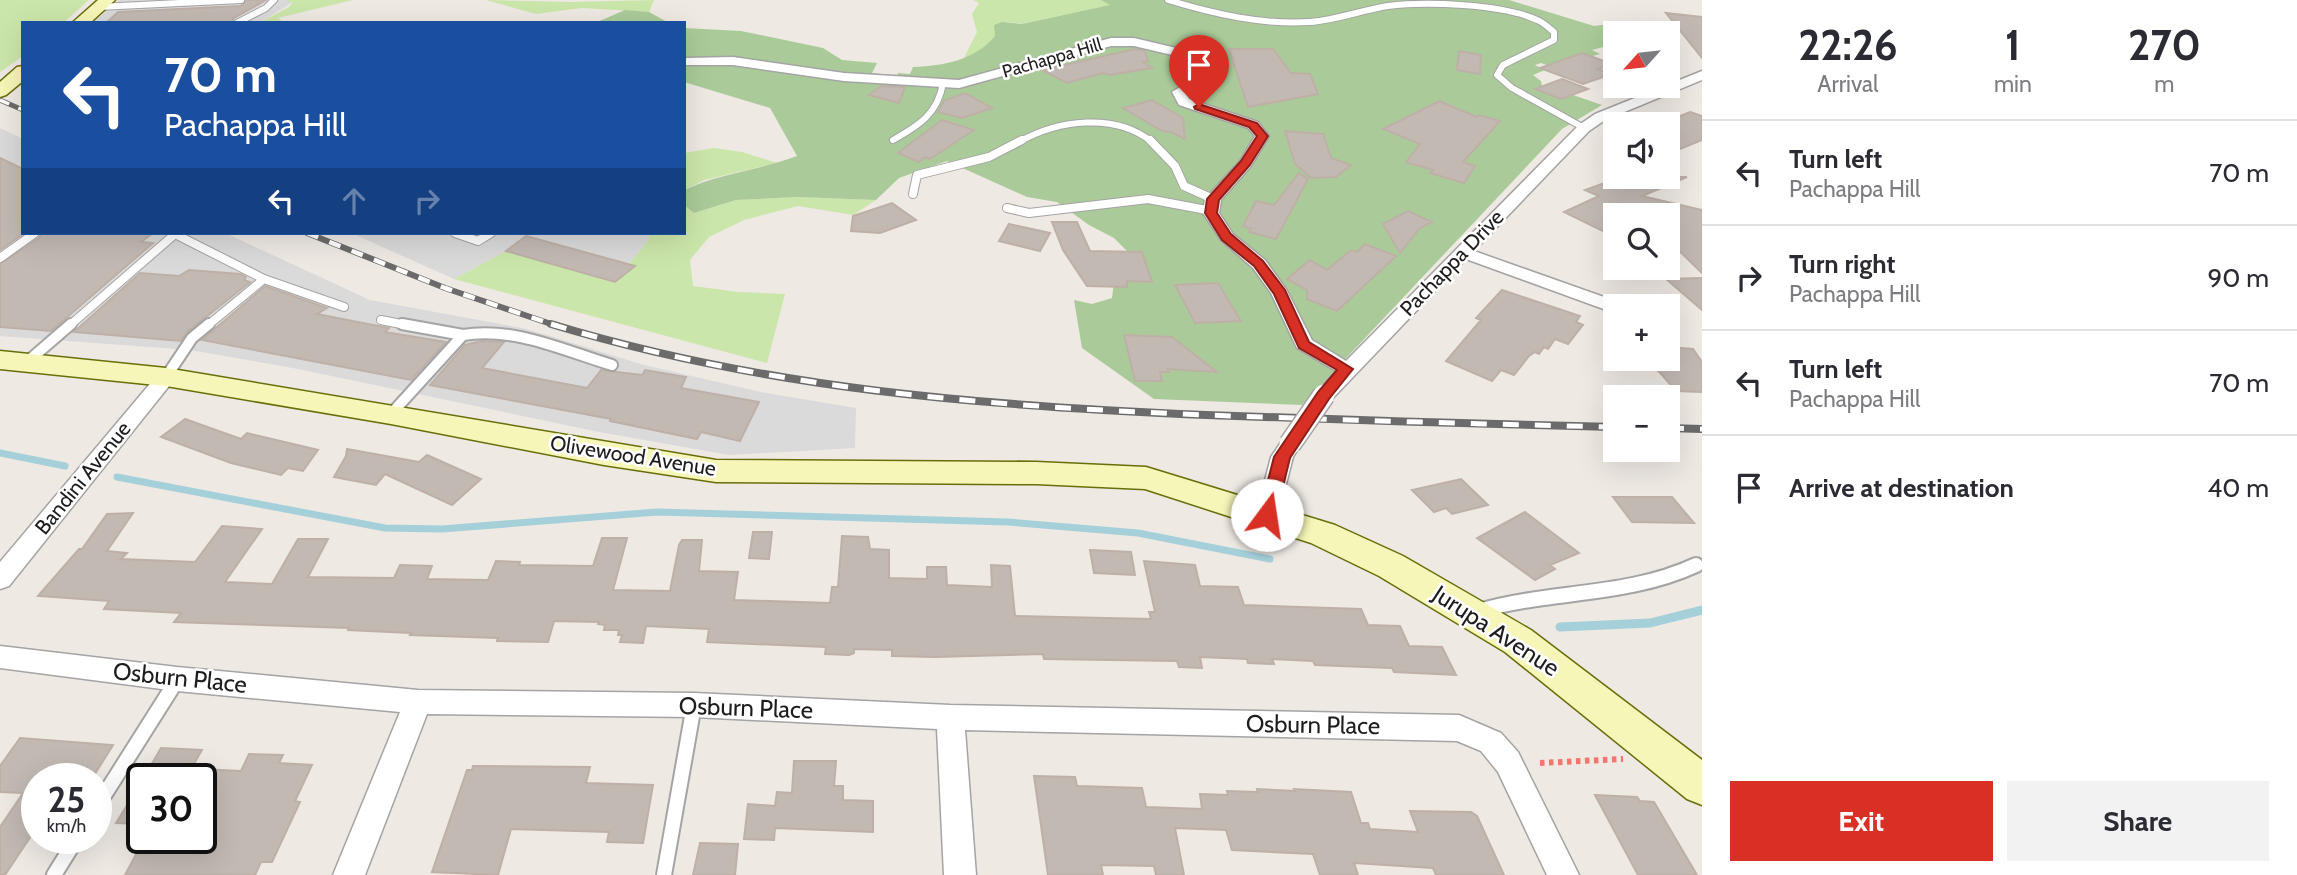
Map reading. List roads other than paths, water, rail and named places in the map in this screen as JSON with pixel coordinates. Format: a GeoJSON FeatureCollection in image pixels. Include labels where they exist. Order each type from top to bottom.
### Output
{"type":"FeatureCollection","features":[{"type":"Feature","properties":{"kind":"main road"},"geometry":{"type":"LineString","coordinates":[[82,21],[103,3]]}},
{"type":"Feature","properties":{"kind":"main road","name":"Olivewood Avenue"},"geometry":{"type":"LineString","coordinates":[[14,361],[166,377],[391,414],[604,454],[716,471],[1036,473],[1146,478],[1267,515]]}},
{"type":"Feature","properties":{"kind":"main road","name":"Jurupa Avenue"},"geometry":{"type":"LineString","coordinates":[[1267,515],[1323,534],[1380,561],[1473,612],[1556,669],[1702,785]]}},
{"type":"Feature","properties":{"kind":"street","name":"Pachappa Hill"},"geometry":{"type":"LineString","coordinates":[[686,62],[733,61],[844,77],[959,84],[1111,42],[1134,42],[1206,59],[1215,71],[1178,92],[1184,102],[1253,125],[1262,136],[1246,163],[1213,205]]}},
{"type":"Feature","properties":{"kind":"street","name":"Pachappa Drive"},"geometry":{"type":"LineString","coordinates":[[1267,515],[1282,457],[1324,395],[1346,369],[1465,253],[1584,128],[1600,117],[1702,75]]}},
{"type":"Feature","properties":{"kind":"street"},"geometry":{"type":"LineString","coordinates":[[1213,205],[1211,213],[1227,237],[1259,264],[1280,293],[1304,344],[1346,369]]}},
{"type":"Feature","properties":{"kind":"street"},"geometry":{"type":"LineString","coordinates":[[1465,253],[1603,303]]}},
{"type":"Feature","properties":{"kind":"street","name":"Bandini Avenue"},"geometry":{"type":"LineString","coordinates":[[0,579],[166,377]]}},
{"type":"Feature","properties":{"kind":"street","name":"Osburn Place"},"geometry":{"type":"LineString","coordinates":[[0,657],[177,679],[418,702],[694,705],[950,717],[1459,728],[1491,742],[1508,762],[1563,875]]}},
{"type":"Feature","properties":{"kind":"street"},"geometry":{"type":"LineString","coordinates":[[349,875],[418,702]]}},
{"type":"Feature","properties":{"kind":"street"},"geometry":{"type":"LineString","coordinates":[[950,717],[960,875]]}},
{"type":"Feature","properties":{"kind":"lane"},"geometry":{"type":"LineString","coordinates":[[103,3],[241,0]]}},
{"type":"Feature","properties":{"kind":"lane"},"geometry":{"type":"LineString","coordinates":[[241,21],[266,8],[274,0]]}},
{"type":"Feature","properties":{"kind":"lane"},"geometry":{"type":"LineString","coordinates":[[1168,0],[1212,14],[1248,20],[1320,21],[1389,5],[1449,3],[1526,16],[1538,20],[1554,32],[1554,40],[1503,65],[1497,75],[1513,88],[1584,128]]}},
{"type":"Feature","properties":{"kind":"lane"},"geometry":{"type":"LineString","coordinates":[[893,140],[931,117],[939,103],[943,83]]}},
{"type":"Feature","properties":{"kind":"lane"},"geometry":{"type":"LineString","coordinates":[[913,194],[917,175],[957,167],[999,153],[1045,129],[1105,124],[1138,131],[1156,144],[1179,173],[1184,186],[1213,205]]}},
{"type":"Feature","properties":{"kind":"lane"},"geometry":{"type":"LineString","coordinates":[[1007,208],[1028,213],[1048,212],[1148,199],[1213,205]]}},
{"type":"Feature","properties":{"kind":"lane"},"geometry":{"type":"LineString","coordinates":[[0,258],[32,235]]}},
{"type":"Feature","properties":{"kind":"lane"},"geometry":{"type":"LineString","coordinates":[[14,361],[172,235]]}},
{"type":"Feature","properties":{"kind":"lane"},"geometry":{"type":"LineString","coordinates":[[178,235],[264,279],[344,307]]}},
{"type":"Feature","properties":{"kind":"lane"},"geometry":{"type":"LineString","coordinates":[[461,235],[478,241],[488,235]]}},
{"type":"Feature","properties":{"kind":"lane"},"geometry":{"type":"LineString","coordinates":[[166,377],[192,338],[264,279]]}},
{"type":"Feature","properties":{"kind":"lane"},"geometry":{"type":"LineString","coordinates":[[381,320],[463,335]]}},
{"type":"Feature","properties":{"kind":"lane"},"geometry":{"type":"LineString","coordinates":[[391,414],[463,335],[476,330],[502,333],[612,365]]}},
{"type":"Feature","properties":{"kind":"lane"},"geometry":{"type":"LineString","coordinates":[[1473,612],[1522,600],[1571,596],[1645,583],[1682,573],[1696,565]]}},
{"type":"Feature","properties":{"kind":"lane"},"geometry":{"type":"LineString","coordinates":[[112,783],[177,679]]}},
{"type":"Feature","properties":{"kind":"lane"},"geometry":{"type":"LineString","coordinates":[[664,875],[694,705]]}},
{"type":"Feature","properties":{"kind":"lane"},"geometry":{"type":"LineString","coordinates":[[54,875],[67,854]]}},
{"type":"Feature","properties":{"kind":"waterway"},"geometry":{"type":"LineString","coordinates":[[0,453],[65,466]]}},
{"type":"Feature","properties":{"kind":"waterway"},"geometry":{"type":"LineString","coordinates":[[117,477],[385,528],[442,529],[657,512],[1008,522],[1138,533],[1270,559]]}},
{"type":"Feature","properties":{"kind":"waterway"},"geometry":{"type":"LineString","coordinates":[[1560,627],[1650,623],[1702,610]]}},
{"type":"Feature","properties":{"kind":"railway"},"geometry":{"type":"LineString","coordinates":[[0,100],[21,109]]}},
{"type":"Feature","properties":{"kind":"railway"},"geometry":{"type":"LineString","coordinates":[[312,235],[445,288],[552,324]]}},
{"type":"Feature","properties":{"kind":"railway"},"geometry":{"type":"LineString","coordinates":[[552,324],[712,364],[794,379],[958,399],[1206,415],[1603,427]]}},
{"type":"Feature","properties":{"kind":"railway"},"geometry":{"type":"LineString","coordinates":[[552,324],[557,326]]}},
{"type":"Feature","properties":{"kind":"railway"},"geometry":{"type":"LineString","coordinates":[[1680,428],[1702,429]]}}]}
